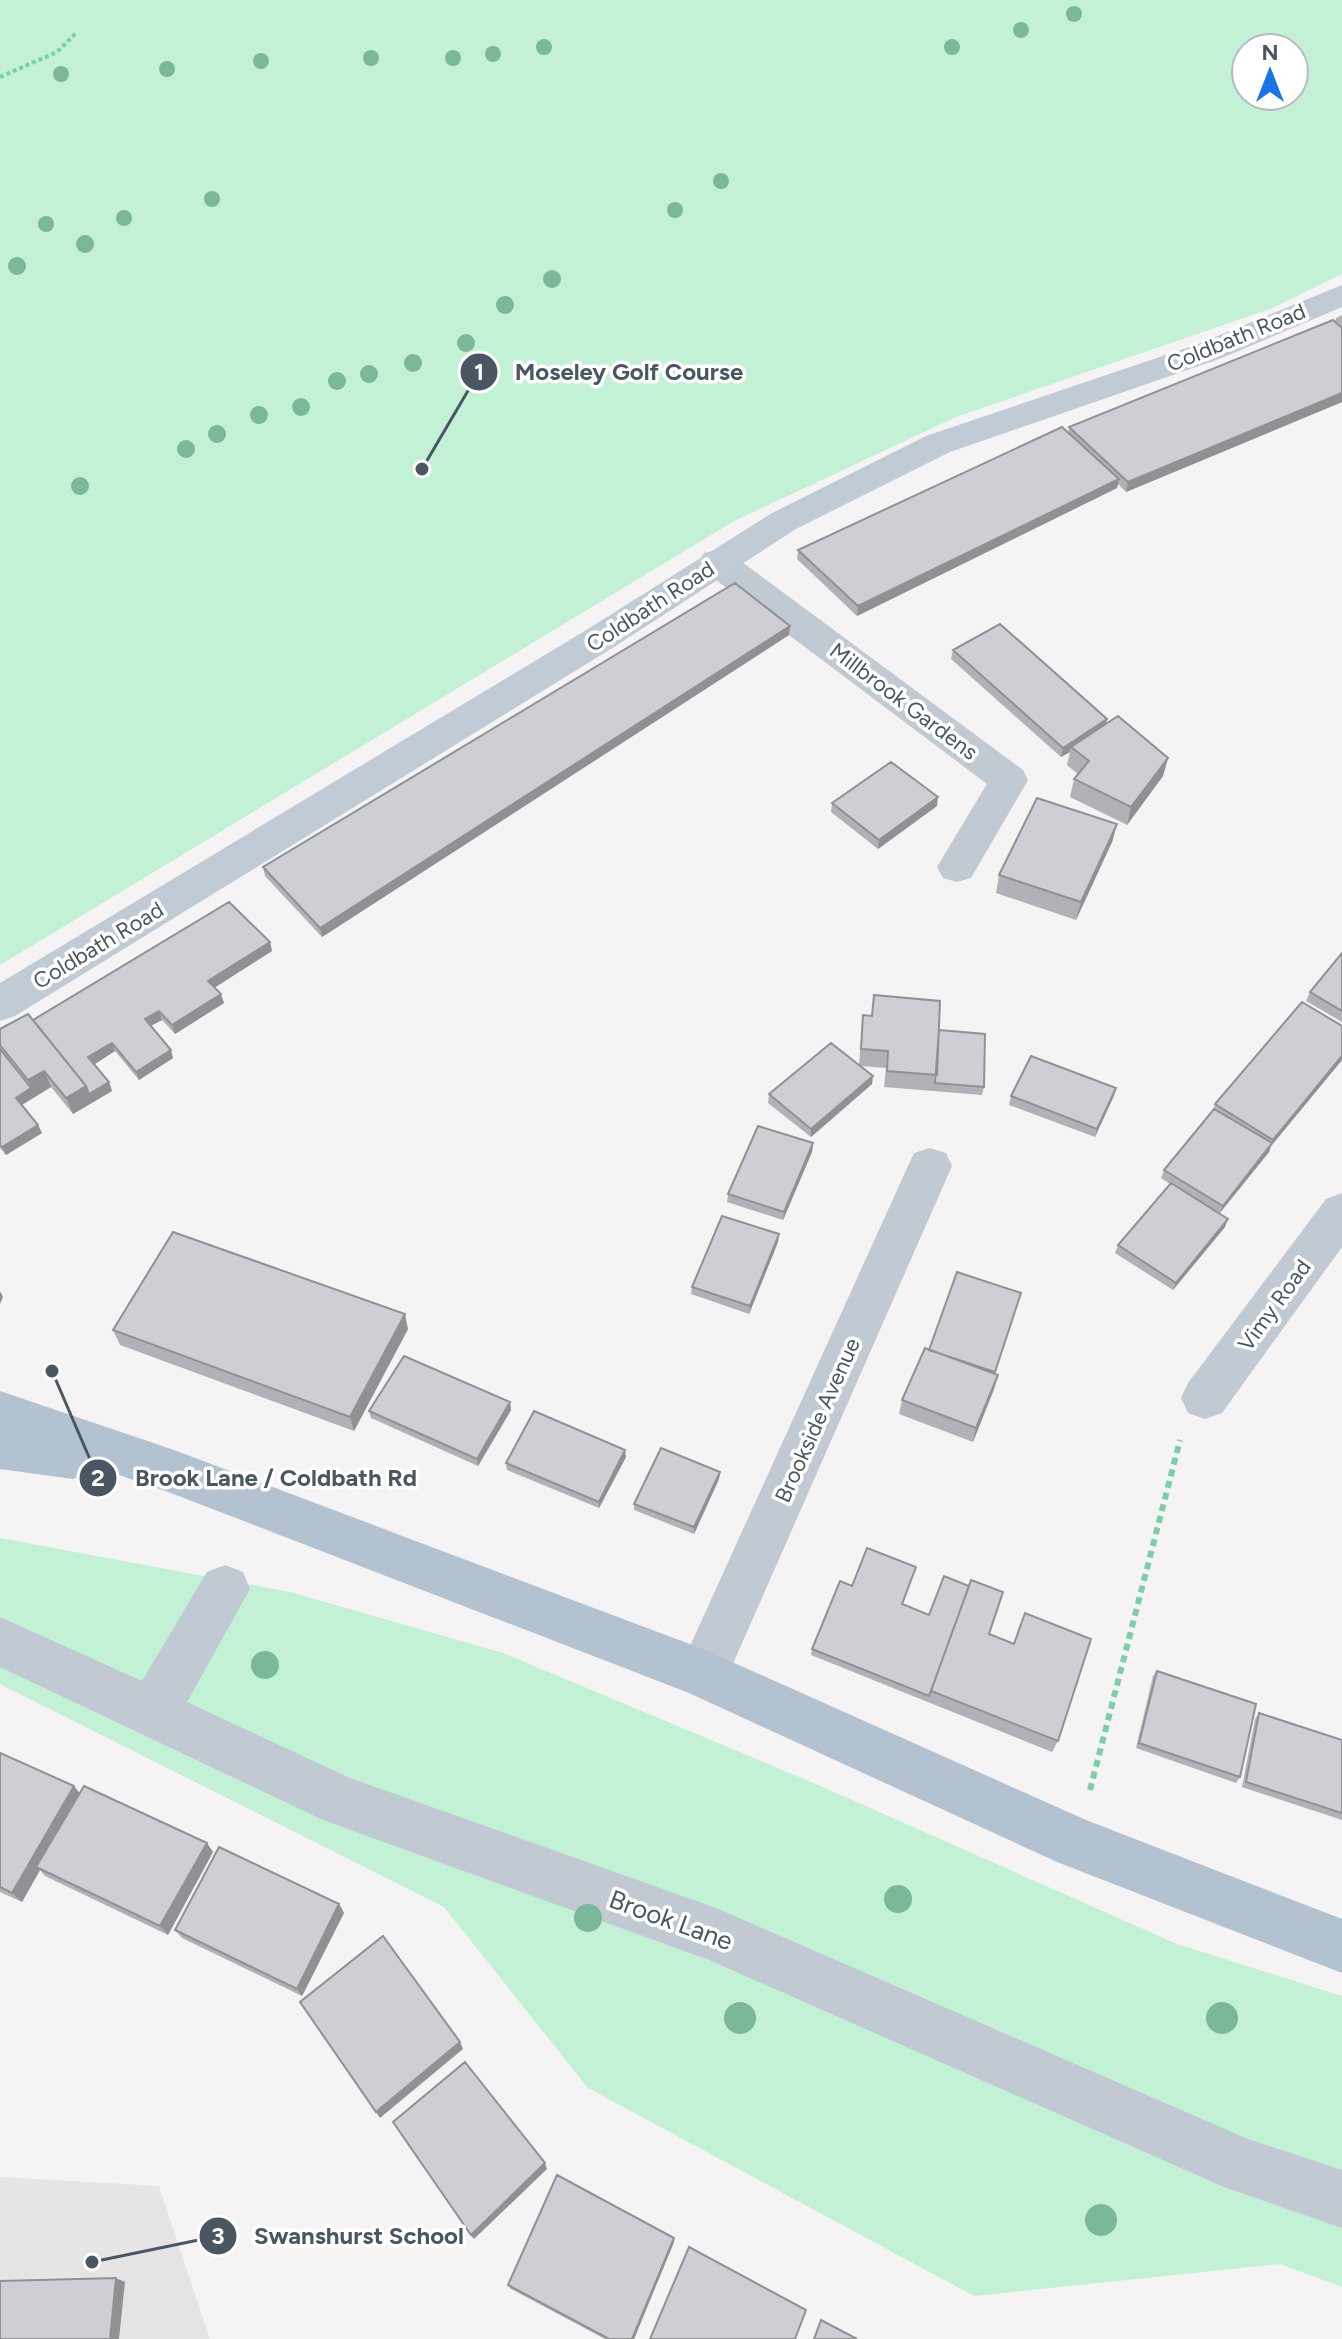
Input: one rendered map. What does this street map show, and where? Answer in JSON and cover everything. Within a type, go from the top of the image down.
[{"type":"main road","name":"Coldbath Road","points":[[0,1004],[601,638],[784,521],[938,444],[1210,351],[1342,295]]},
{"type":"main road","points":[[0,1412],[174,1472],[703,1674],[1076,1843],[1342,1946]]},
{"type":"main road","points":[[0,1447],[174,1472]]},
{"type":"street","name":"Millbrook Gardens","points":[[717,562],[1009,780],[957,867]]},
{"type":"street","name":"Brookside Avenue","points":[[703,1674],[930,1166]]},
{"type":"street","name":"Vimy Road","points":[[1205,1398],[1342,1212]]},
{"type":"street","points":[[152,1713],[225,1589]]},
{"type":"street","name":"Brook Lane","points":[[0,1641],[342,1801],[716,1935],[1244,2167],[1342,2199]]},
{"type":"path","points":[[0,77],[57,52],[77,32]]},
{"type":"path","points":[[1076,1843],[1178,1443],[1205,1398]]},
{"type":"shaded area","points":[[0,2177],[159,2186],[210,2339],[0,2339]]},
{"type":"green space","points":[[0,0],[1342,0],[1342,274],[1270,309],[956,417],[734,521],[0,965]]},
{"type":"green space","points":[[0,1538],[290,1592],[503,1653],[816,1784],[1177,1944],[1342,1996],[1342,2287],[1280,2264],[974,2296],[588,2088],[444,1907],[0,1684]]},
{"type":"building","points":[[1333,320],[1342,328],[1342,393],[1128,482],[1069,427]]},
{"type":"building","points":[[1062,427],[1119,479],[858,606],[798,550]]},
{"type":"building","points":[[735,583],[790,626],[320,928],[263,867]]},
{"type":"building","points":[[1000,624],[1107,719],[1063,748],[953,650]]},
{"type":"building","points":[[1118,716],[1168,758],[1131,807],[1074,779],[1089,761],[1071,747]]},
{"type":"building","points":[[891,762],[938,797],[879,840],[832,803]]},
{"type":"building","points":[[1037,798],[1117,824],[1081,902],[999,875]]},
{"type":"building","points":[[229,902],[270,942],[208,981],[221,994],[172,1025],[159,1011],[145,1019],[171,1050],[136,1072],[112,1043],[88,1057],[109,1082],[89,1094],[86,1086],[33,1020]]},
{"type":"building","points":[[1342,953],[1342,1011],[1310,992]]},
{"type":"building","points":[[874,995],[940,1001],[937,1075],[887,1071],[888,1051],[861,1049],[863,1015],[872,1016]]},
{"type":"building","points":[[1302,1002],[1342,1026],[1342,1056],[1273,1140],[1215,1104]]},
{"type":"building","points":[[28,1014],[86,1086],[66,1098],[44,1071],[28,1080],[0,1045],[0,1029]]},
{"type":"building","points":[[939,1030],[985,1034],[984,1087],[935,1083]]},
{"type":"building","points":[[831,1043],[873,1076],[811,1129],[769,1094]]},
{"type":"building","points":[[0,1049],[31,1088],[16,1098],[38,1125],[2,1147],[0,1145]]},
{"type":"building","points":[[1031,1056],[1116,1088],[1097,1129],[1011,1096]]},
{"type":"building","points":[[1214,1109],[1272,1143],[1223,1206],[1164,1170]]},
{"type":"building","points":[[758,1126],[813,1143],[784,1212],[728,1194]]},
{"type":"building","points":[[1171,1183],[1228,1219],[1176,1283],[1118,1245]]},
{"type":"building","points":[[722,1216],[779,1234],[750,1306],[692,1287]]},
{"type":"building","points":[[173,1232],[405,1314],[350,1417],[113,1330]]},
{"type":"building","points":[[957,1272],[1021,1293],[995,1372],[929,1350]]},
{"type":"building","points":[[925,1348],[998,1375],[976,1428],[902,1400]]},
{"type":"building","points":[[404,1356],[510,1402],[477,1459],[369,1411]]},
{"type":"building","points":[[534,1411],[625,1450],[599,1502],[506,1463]]},
{"type":"building","points":[[661,1448],[720,1472],[694,1527],[634,1504]]},
{"type":"building","points":[[867,1548],[916,1567],[902,1604],[929,1615],[944,1576],[969,1586],[929,1696],[812,1649],[840,1581],[852,1586]]},
{"type":"building","points":[[971,1580],[1003,1592],[989,1634],[1014,1644],[1025,1613],[1091,1639],[1058,1741],[931,1691]]},
{"type":"building","points":[[1157,1671],[1256,1704],[1240,1777],[1139,1743]]},
{"type":"building","points":[[1259,1713],[1342,1740],[1342,1813],[1246,1782]]},
{"type":"building","points":[[0,1753],[74,1786],[12,1893],[0,1887]]},
{"type":"building","points":[[84,1786],[207,1843],[160,1926],[36,1867]]},
{"type":"building","points":[[219,1847],[339,1904],[297,1989],[175,1930]]},
{"type":"building","points":[[383,1936],[460,2042],[376,2112],[300,2002]]},
{"type":"building","points":[[465,2062],[545,2163],[471,2235],[393,2122]]},
{"type":"building","points":[[557,2175],[674,2238],[632,2339],[609,2339],[508,2285]]},
{"type":"building","points":[[689,2247],[806,2310],[795,2339],[650,2339]]},
{"type":"building","points":[[116,2278],[110,2339],[0,2339],[0,2281]]},
{"type":"building","points":[[821,2320],[857,2339],[814,2339]]},
{"type":"place","name":"Moseley Golf Course","points":[[422,469]]},
{"type":"place","name":"Brook Lane / Coldbath Rd","points":[[52,1371]]},
{"type":"place","name":"Swanshurst School","points":[[92,2262]]}]
